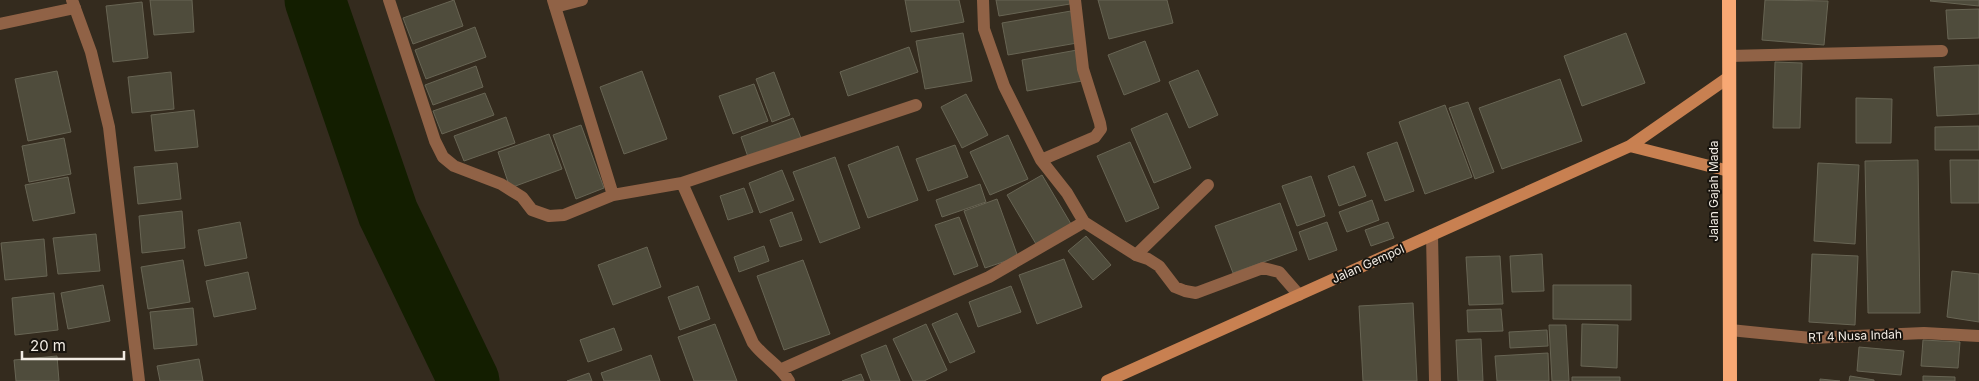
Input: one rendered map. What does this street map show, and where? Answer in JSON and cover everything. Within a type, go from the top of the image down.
[{"type":"highway","name":"Jalan Gajah Mada","points":[[1729,0],[1730,381]]},
{"type":"main road","name":"Jalan Gempol","points":[[1112,380],[1630,146],[1729,77]]},
{"type":"main road","points":[[1630,146],[1729,171]]},
{"type":"street","points":[[389,0],[435,141],[443,157],[454,166],[501,184],[522,197],[532,210],[549,216],[564,215],[612,195],[682,183],[916,105]]},
{"type":"street","points":[[582,0],[554,4],[612,195]]},
{"type":"street","points":[[983,0],[984,29],[1004,86],[1041,160],[1067,193],[1084,222],[1136,255],[1148,259],[1158,266],[1175,287],[1184,291],[1196,293],[1263,268],[1279,272],[1299,295]]},
{"type":"street","points":[[1041,160],[1095,137],[1100,129],[1100,123],[1083,69],[1075,0]]},
{"type":"street","points":[[0,24],[74,4],[91,52],[109,127],[139,381]]},
{"type":"street","points":[[1729,56],[1942,51]]},
{"type":"street","points":[[682,183],[753,343],[760,352],[782,369],[789,381]]},
{"type":"street","points":[[1136,255],[1208,185]]},
{"type":"street","points":[[782,369],[989,278],[1084,222]]},
{"type":"street","points":[[1432,235],[1436,381]]},
{"type":"street","name":"RT 4 Nusa Indah","points":[[1730,330],[1811,338],[1924,333],[1979,336]]},
{"type":"building","points":[[150,0],[192,0],[194,32],[154,35]]},
{"type":"building","points":[[454,0],[463,26],[413,44],[403,18]]},
{"type":"building","points":[[905,0],[959,0],[964,22],[911,32]]},
{"type":"building","points":[[996,0],[1069,0],[1070,4],[999,16]]},
{"type":"building","points":[[1098,0],[1167,0],[1173,23],[1109,39]]},
{"type":"building","points":[[1765,0],[1828,1],[1824,45],[1762,40]]},
{"type":"building","points":[[1979,0],[1979,6],[1930,1]]},
{"type":"building","points":[[142,2],[148,58],[113,62],[106,6]]},
{"type":"building","points":[[1979,9],[1979,38],[1948,39],[1946,10]]},
{"type":"building","points":[[1071,11],[1077,43],[1008,55],[1002,23]]},
{"type":"building","points":[[475,27],[486,57],[426,79],[415,50]]},
{"type":"building","points":[[963,33],[972,81],[925,89],[916,41]]},
{"type":"building","points":[[1626,33],[1645,83],[1582,106],[1564,56]]},
{"type":"building","points":[[1145,41],[1160,81],[1124,95],[1108,55]]},
{"type":"building","points":[[909,47],[918,72],[848,96],[840,72]]},
{"type":"building","points":[[1077,50],[1082,81],[1027,91],[1022,60]]},
{"type":"building","points":[[1775,62],[1802,63],[1800,128],[1773,128]]},
{"type":"building","points":[[1979,65],[1979,114],[1937,116],[1934,67]]},
{"type":"building","points":[[476,66],[483,87],[433,105],[425,85]]},
{"type":"building","points":[[1198,70],[1218,115],[1189,128],[1169,82]]},
{"type":"building","points":[[57,71],[71,132],[28,141],[15,79]]},
{"type":"building","points":[[642,71],[667,139],[624,154],[600,87]]},
{"type":"building","points":[[171,72],[174,109],[132,113],[128,77]]},
{"type":"building","points":[[774,72],[790,115],[772,122],[756,79]]},
{"type":"building","points":[[1560,79],[1582,141],[1502,169],[1479,108]]},
{"type":"building","points":[[754,84],[768,121],[733,134],[719,96]]},
{"type":"building","points":[[485,93],[494,115],[442,134],[433,111]]},
{"type":"building","points":[[966,94],[988,135],[962,148],[941,107]]},
{"type":"building","points":[[1856,98],[1892,99],[1891,143],[1856,143]]},
{"type":"building","points":[[1468,102],[1494,172],[1475,179],[1449,108]]},
{"type":"building","points":[[1445,105],[1472,177],[1425,194],[1399,122]]},
{"type":"building","points":[[194,110],[198,147],[155,151],[151,115]]},
{"type":"building","points":[[1167,113],[1191,168],[1154,183],[1131,129]]},
{"type":"building","points":[[506,117],[515,143],[464,161],[454,136]]},
{"type":"building","points":[[793,118],[801,138],[748,157],[741,137]]},
{"type":"building","points":[[581,125],[604,188],[576,199],[553,135]]},
{"type":"building","points":[[1979,126],[1979,150],[1935,150],[1935,127]]},
{"type":"building","points":[[549,134],[562,169],[510,188],[498,152]]},
{"type":"building","points":[[1008,135],[1028,179],[990,195],[970,152]]},
{"type":"building","points":[[64,138],[71,174],[29,182],[22,146]]},
{"type":"building","points":[[1130,142],[1159,208],[1126,222],[1097,156]]},
{"type":"building","points":[[1397,142],[1414,191],[1385,201],[1367,153]]},
{"type":"building","points":[[955,145],[968,177],[928,191],[916,159]]},
{"type":"building","points":[[898,146],[918,200],[868,218],[848,165]]},
{"type":"building","points":[[835,157],[860,228],[820,243],[793,172]]},
{"type":"building","points":[[1918,160],[1920,313],[1868,313],[1865,161]]},
{"type":"building","points":[[1950,160],[1979,160],[1979,203],[1951,203]]},
{"type":"building","points":[[177,163],[181,199],[138,204],[134,167]]},
{"type":"building","points":[[1818,163],[1859,165],[1855,244],[1814,241]]},
{"type":"building","points":[[1354,166],[1366,196],[1339,206],[1328,176]]},
{"type":"building","points":[[782,170],[794,200],[760,213],[749,183]]},
{"type":"building","points":[[1042,175],[1071,224],[1036,244],[1007,195]]},
{"type":"building","points":[[1311,176],[1325,216],[1297,226],[1282,186]]},
{"type":"building","points":[[68,177],[75,213],[33,221],[25,185]]},
{"type":"building","points":[[980,184],[986,202],[942,217],[936,200]]},
{"type":"building","points":[[744,188],[753,212],[728,220],[720,196]]},
{"type":"building","points":[[997,199],[1018,257],[985,268],[964,211]]},
{"type":"building","points":[[1372,200],[1379,220],[1347,232],[1339,212]]},
{"type":"building","points":[[1280,203],[1297,250],[1233,273],[1215,226]]},
{"type":"building","points":[[182,211],[185,248],[142,253],[139,216]]},
{"type":"building","points":[[792,212],[802,240],[780,247],[770,220]]},
{"type":"building","points":[[959,217],[978,266],[954,275],[935,225]]},
{"type":"building","points":[[240,222],[247,258],[205,266],[198,230]]},
{"type":"building","points":[[1327,222],[1337,250],[1309,260],[1299,232]]},
{"type":"building","points":[[1388,222],[1394,238],[1371,246],[1365,230]]},
{"type":"building","points":[[96,234],[100,271],[58,274],[53,238]]},
{"type":"building","points":[[1086,236],[1111,265],[1093,280],[1068,251]]},
{"type":"building","points":[[44,239],[47,276],[5,280],[1,243]]},
{"type":"building","points":[[764,246],[769,261],[739,272],[734,257]]},
{"type":"building","points":[[647,247],[661,287],[613,305],[598,265]]},
{"type":"building","points":[[1542,254],[1544,291],[1512,292],[1510,256]]},
{"type":"building","points":[[1812,254],[1858,256],[1855,325],[1809,322]]},
{"type":"building","points":[[1500,256],[1503,304],[1469,305],[1466,257]]},
{"type":"building","points":[[1064,259],[1082,307],[1037,324],[1019,275]]},
{"type":"building","points":[[183,260],[190,302],[148,309],[141,267]]},
{"type":"building","points":[[803,260],[830,334],[784,350],[757,276]]},
{"type":"building","points":[[1952,271],[1979,274],[1979,322],[1947,317]]},
{"type":"building","points":[[248,272],[256,309],[214,317],[206,281]]},
{"type":"building","points":[[103,285],[110,321],[68,329],[61,293]]},
{"type":"building","points":[[1553,285],[1631,285],[1631,320],[1553,319]]},
{"type":"building","points":[[698,286],[710,319],[680,330],[668,297]]},
{"type":"building","points":[[1011,286],[1021,312],[978,327],[969,302]]},
{"type":"building","points":[[54,293],[58,330],[15,335],[12,298]]},
{"type":"building","points":[[1413,303],[1417,381],[1363,381],[1359,306]]},
{"type":"building","points":[[193,308],[197,345],[154,349],[150,312]]},
{"type":"building","points":[[1501,309],[1503,331],[1468,332],[1467,310]]},
{"type":"building","points":[[957,313],[975,352],[950,363],[932,324]]},
{"type":"building","points":[[715,324],[737,381],[694,381],[678,337]]},
{"type":"building","points":[[926,324],[947,370],[924,381],[913,381],[893,339]]},
{"type":"building","points":[[1582,324],[1618,325],[1617,368],[1581,366]]},
{"type":"building","points":[[1549,325],[1566,325],[1569,381],[1552,381]]},
{"type":"building","points":[[614,328],[622,350],[588,362],[580,340]]},
{"type":"building","points":[[1547,330],[1548,346],[1510,348],[1509,332]]},
{"type":"building","points":[[1481,339],[1483,381],[1458,381],[1456,340]]},
{"type":"building","points":[[1923,340],[1960,342],[1958,368],[1921,366]]},
{"type":"building","points":[[886,345],[900,381],[871,381],[861,355]]},
{"type":"building","points":[[1859,347],[1904,351],[1901,375],[1857,371]]},
{"type":"building","points":[[1548,353],[1549,381],[1497,381],[1495,356]]},
{"type":"building","points":[[651,355],[660,381],[604,381],[601,373]]},
{"type":"building","points":[[57,356],[59,381],[16,381],[14,360]]},
{"type":"building","points":[[199,359],[203,381],[160,381],[157,366]]},
{"type":"building","points":[[589,373],[592,381],[567,381]]},
{"type":"building","points":[[861,374],[864,381],[842,381]]},
{"type":"building","points":[[1850,376],[1874,380],[1874,381],[1849,381]]},
{"type":"building","points":[[1923,376],[1955,377],[1955,381],[1923,381]]},
{"type":"building","points":[[1572,377],[1620,377],[1620,381],[1572,381]]},
{"type":"building","points":[[1820,379],[1840,381],[1820,381]]},
{"type":"waterway","points":[[315,0],[388,213],[469,381]]}]
